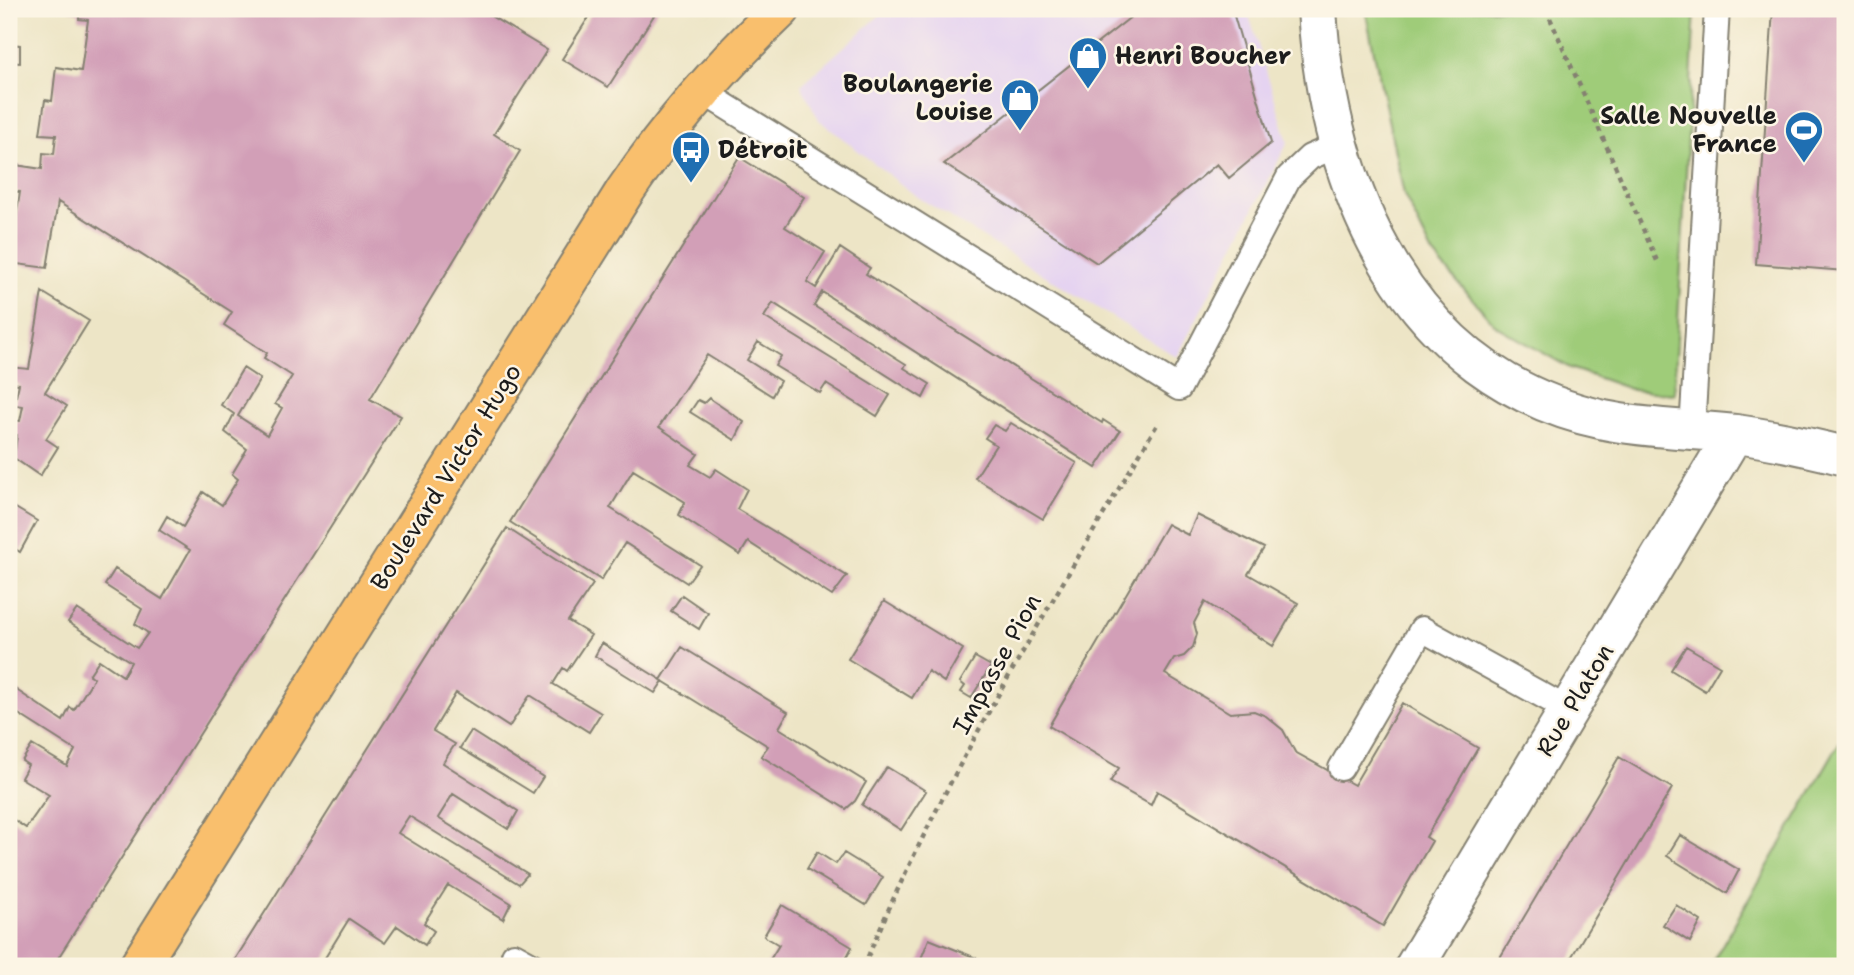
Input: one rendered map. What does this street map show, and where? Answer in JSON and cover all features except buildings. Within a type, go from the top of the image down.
[{"type":"main road","name":"Boulevard Victor Hugo","points":[[139,966],[625,191],[675,120],[700,90],[781,9]]},
{"type":"street","points":[[1298,9],[1320,55]]},
{"type":"street","points":[[1317,9],[1320,55],[1341,144],[1362,215],[1378,249],[1420,309],[1474,362],[1536,400],[1572,411],[1635,425],[1734,434],[1845,456]]},
{"type":"street","name":"Rue Platon","points":[[1415,966],[1734,434]]},
{"type":"lane","points":[[1692,431],[1717,9]]},
{"type":"lane","points":[[700,90],[1179,388],[1289,177],[1310,157],[1341,144]]},
{"type":"lane","points":[[1341,768],[1422,629],[1569,710]]},
{"type":"path","points":[[1546,9],[1662,273]]},
{"type":"path","name":"Impasse Pion","points":[[864,966],[897,887],[1008,677],[1179,388]]},
{"type":"path","points":[[1838,966],[1845,946]]},
{"type":"shaded area","points":[[887,9],[1247,9],[1288,142],[1177,357],[916,196],[819,120],[801,85]]},
{"type":"green space","points":[[1365,9],[1695,9],[1674,394],[1633,390],[1570,368],[1496,326],[1433,254],[1404,195]]},
{"type":"green space","points":[[1845,733],[1845,966],[1710,966]]},
{"type":"place","name":"Henri Boucher","points":[[1088,90]]},
{"type":"place","name":"Boulangerie Louise","points":[[1020,132]]},
{"type":"place","name":"Salle Nouvelle France","points":[[1804,164]]},
{"type":"place","name":"Détroit","points":[[691,184]]}]
